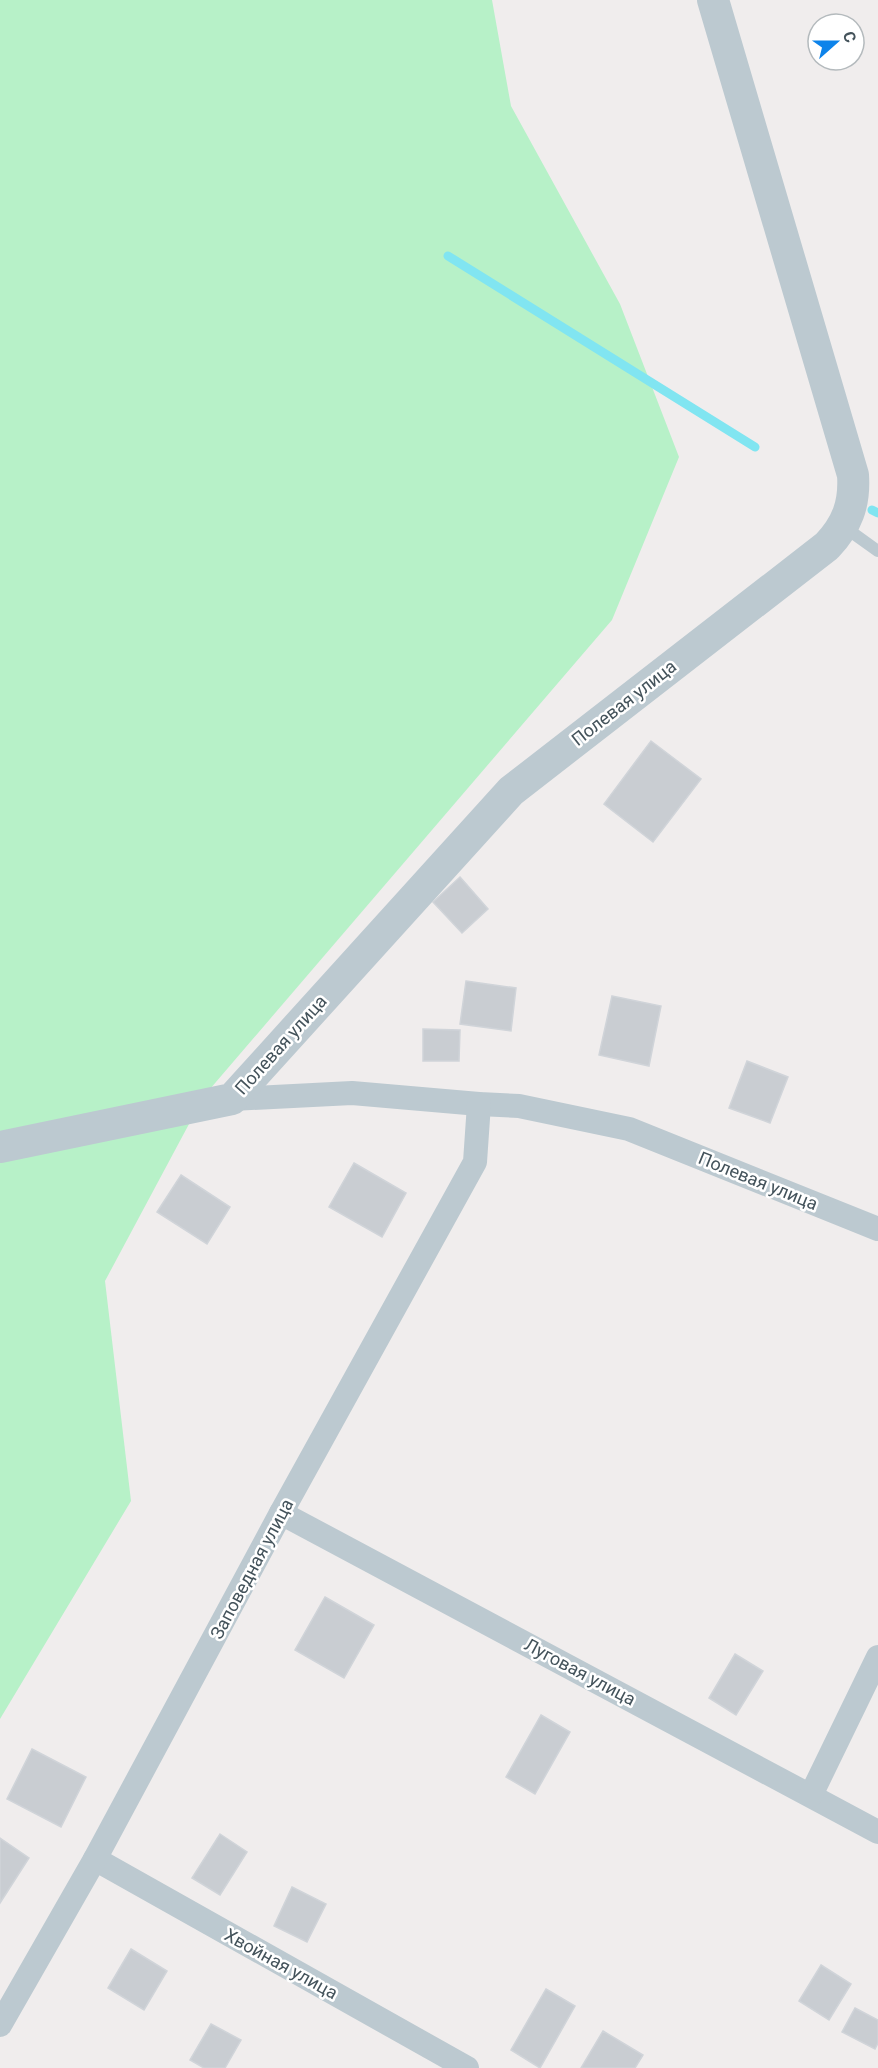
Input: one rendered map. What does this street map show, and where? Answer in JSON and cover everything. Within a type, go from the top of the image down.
[{"type":"street","points":[[713,0],[853,475],[852,501],[835,536]]},
{"type":"street","name":"Полевая улица","points":[[232,1099],[511,791],[835,536]]},
{"type":"street","name":"Полевая улица","points":[[232,1099],[352,1093],[519,1106],[630,1129],[878,1229]]},
{"type":"street","points":[[0,1147],[232,1099]]},
{"type":"street","name":"Заповедная улица","points":[[0,2025],[94,1859],[281,1513],[475,1162],[479,1104]]},
{"type":"street","name":"Луговая улица","points":[[281,1513],[878,1832]]},
{"type":"street","points":[[810,1795],[878,1657]]},
{"type":"street","name":"Хвойная улица","points":[[94,1859],[467,2068]]},
{"type":"lane","points":[[835,536],[878,551]]},
{"type":"green space","points":[[0,0],[492,0],[511,106],[620,304],[679,457],[612,620],[204,1096],[105,1281],[131,1501],[0,1719]]},
{"type":"building","points":[[651,741],[701,779],[653,842],[604,804]]},
{"type":"building","points":[[460,877],[488,909],[462,933],[433,902]]},
{"type":"building","points":[[466,981],[516,988],[511,1031],[460,1024]]},
{"type":"building","points":[[612,996],[661,1006],[649,1066],[599,1055]]},
{"type":"building","points":[[423,1029],[460,1030],[459,1061],[423,1061]]},
{"type":"building","points":[[747,1061],[788,1077],[770,1123],[729,1108]]},
{"type":"building","points":[[354,1163],[406,1193],[382,1237],[329,1207]]},
{"type":"building","points":[[181,1175],[230,1207],[207,1244],[157,1212]]},
{"type":"building","points":[[325,1597],[374,1625],[344,1678],[295,1650]]},
{"type":"building","points":[[735,1654],[763,1671],[736,1715],[709,1698]]},
{"type":"building","points":[[541,1715],[570,1732],[535,1794],[506,1777]]},
{"type":"building","points":[[32,1749],[86,1777],[61,1827],[7,1799]]},
{"type":"building","points":[[220,1834],[247,1852],[220,1895],[192,1878]]},
{"type":"building","points":[[0,1838],[29,1858],[0,1903]]},
{"type":"building","points":[[292,1887],[326,1904],[307,1942],[274,1926]]},
{"type":"building","points":[[131,1949],[167,1971],[144,2010],[108,1988]]},
{"type":"building","points":[[821,1965],[851,1984],[829,2020],[799,2001]]},
{"type":"building","points":[[546,1989],[575,2006],[540,2068],[511,2050]]},
{"type":"building","points":[[855,2008],[878,2020],[878,2043],[875,2049],[842,2032]]},
{"type":"building","points":[[211,2024],[241,2040],[225,2068],[204,2068],[190,2060]]},
{"type":"building","points":[[603,2031],[643,2055],[635,2068],[581,2068]]},
{"type":"waterway","points":[[448,256],[755,447]]},
{"type":"waterway","points":[[872,510],[878,513]]}]
